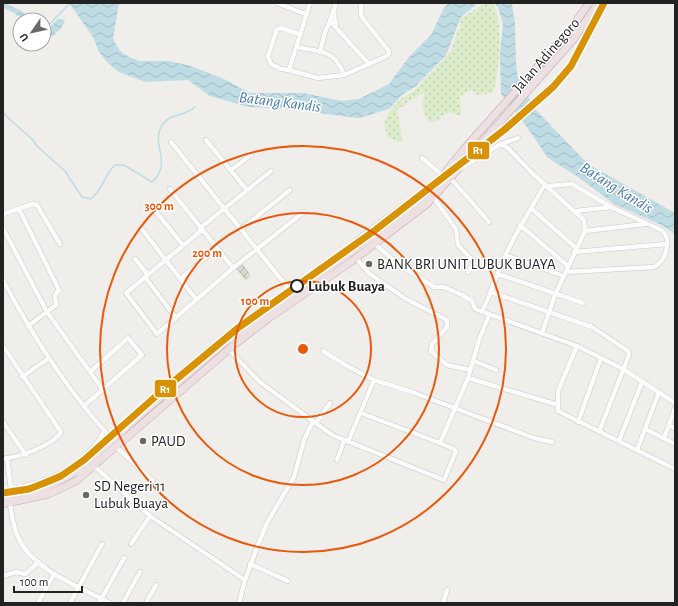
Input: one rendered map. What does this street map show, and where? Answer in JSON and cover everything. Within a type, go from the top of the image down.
[{"type":"highway","name":"Jalan Adinegoro","points":[[446,176],[502,106],[570,30],[589,3]]},
{"type":"highway","name":"Jalan Adinegoro","points":[[446,176],[529,90],[573,40],[598,3]]},
{"type":"highway","points":[[3,498],[8,502],[44,492],[76,480],[94,466],[114,443],[154,403],[223,344],[292,293],[374,244],[420,211],[433,197],[446,176]]},
{"type":"highway","points":[[352,258],[420,203],[446,176]]},
{"type":"highway","points":[[59,486],[269,318],[339,266]]},
{"type":"street","points":[[276,3],[285,5],[305,14]]},
{"type":"street","points":[[289,70],[305,14],[310,3]]},
{"type":"street","points":[[320,52],[325,32],[336,3]]},
{"type":"street","points":[[299,34],[281,28],[277,29],[268,56],[271,64],[280,69],[318,78],[344,75],[387,56],[389,53],[361,15],[361,3]]},
{"type":"street","points":[[333,11],[336,25]]},
{"type":"street","points":[[330,21],[336,25],[369,64]]},
{"type":"street","points":[[296,47],[331,54],[341,66],[344,75]]},
{"type":"street","points":[[356,240],[446,176],[501,144],[518,138]]},
{"type":"street","points":[[206,140],[247,190]]},
{"type":"street","points":[[171,142],[223,209],[241,229],[292,293]]},
{"type":"street","points":[[501,144],[576,211],[584,220],[585,231],[555,295],[542,333]]},
{"type":"street","points":[[231,170],[251,155]]},
{"type":"street","points":[[422,158],[446,176],[489,222]]},
{"type":"street","points":[[271,171],[223,209],[126,293],[157,334],[233,268],[304,212]]},
{"type":"street","points":[[505,255],[565,274],[654,266],[658,265],[664,256],[667,244],[664,232],[611,207],[572,184],[546,185]]},
{"type":"street","points":[[482,312],[505,255],[520,226],[546,185]]},
{"type":"street","points":[[170,189],[233,268]]},
{"type":"street","points":[[241,229],[290,190]]},
{"type":"street","points":[[433,197],[456,229],[458,245],[474,263],[468,272]]},
{"type":"street","points":[[3,214],[33,204],[38,206],[60,244]]},
{"type":"street","points":[[152,207],[183,245]]},
{"type":"street","points":[[576,211],[611,207]]},
{"type":"street","points":[[19,209],[59,290],[55,295],[56,305],[28,326]]},
{"type":"street","points":[[532,209],[575,250],[667,244]]},
{"type":"street","points":[[585,231],[646,224]]},
{"type":"street","points":[[520,226],[568,266]]},
{"type":"street","points":[[3,228],[47,312],[103,390]]},
{"type":"street","points":[[141,228],[196,299]]},
{"type":"street","points":[[374,244],[403,267],[434,287],[444,287],[462,295],[472,301],[475,308],[482,312],[576,346],[601,358],[623,369],[675,403]]},
{"type":"street","points":[[180,279],[217,248]]},
{"type":"street","points":[[352,258],[370,274],[406,299],[447,320],[447,327],[432,344],[431,352],[447,365],[470,370]]},
{"type":"street","points":[[135,259],[176,318]]},
{"type":"street","points":[[498,274],[555,295],[583,303]]},
{"type":"street","points":[[3,280],[5,290],[28,326],[84,406],[114,443],[153,481]]},
{"type":"street","points":[[491,292],[592,327],[628,351],[629,355],[599,432]]},
{"type":"street","points":[[440,443],[468,378],[479,340],[489,314]]},
{"type":"street","points":[[84,406],[142,355],[128,338],[90,372]]},
{"type":"street","points":[[576,346],[558,391],[558,411],[675,469]]},
{"type":"street","points":[[4,349],[61,432],[56,438],[26,455],[5,458],[8,502],[18,538],[39,562],[54,574],[78,586],[100,601],[110,603]]},
{"type":"street","points":[[229,350],[260,382],[332,435],[346,442],[444,480],[456,451],[440,443],[361,413]]},
{"type":"street","points":[[323,351],[345,366],[374,380],[454,408],[499,426],[552,442]]},
{"type":"street","points":[[22,377],[49,358]]},
{"type":"street","points":[[578,422],[601,358]]},
{"type":"street","points":[[474,361],[496,370]]},
{"type":"street","points":[[468,378],[558,404]]},
{"type":"street","points":[[337,460],[361,413],[374,380]]},
{"type":"street","points":[[619,441],[642,382]]},
{"type":"street","points":[[637,450],[659,392]]},
{"type":"street","points":[[239,603],[250,564],[268,521],[294,477],[304,440],[314,422],[330,403]]},
{"type":"street","points":[[664,438],[675,408]]},
{"type":"street","points":[[3,422],[26,455]]},
{"type":"street","points":[[669,425],[675,429]]},
{"type":"street","points":[[645,429],[675,444]]},
{"type":"street","points":[[25,486],[47,480],[72,466],[95,447],[104,431]]},
{"type":"street","points":[[94,466],[150,516],[245,580]]},
{"type":"street","points":[[131,544],[150,516]]},
{"type":"street","points":[[70,603],[102,544]]},
{"type":"street","points":[[100,601],[124,558]]},
{"type":"street","points":[[3,576],[16,572],[25,574],[39,562]]},
{"type":"street","points":[[250,564],[288,581]]},
{"type":"street","points":[[123,603],[140,572]]},
{"type":"street","points":[[38,603],[54,574]]},
{"type":"street","points":[[146,603],[156,585]]},
{"type":"street","points":[[443,603],[447,590]]},
{"type":"shaded area","points":[[242,263],[251,276],[245,280],[236,268]]},
{"type":"green space","points":[[485,3],[492,3],[496,11],[500,34],[499,60],[493,93],[476,95],[472,90],[460,96],[461,116],[450,112],[442,116],[438,121],[428,122],[422,107],[424,92],[397,110],[403,143],[388,138],[384,124],[387,115],[399,100],[414,91],[451,51],[462,18]]},
{"type":"water","points":[[3,3],[22,12],[12,12],[3,8]]},
{"type":"water","name":"Batang Kandis","points":[[69,3],[119,3],[113,39],[120,51],[131,58],[140,61],[169,61],[191,66],[224,79],[250,93],[303,93],[342,101],[359,99],[389,84],[409,57],[431,35],[444,8],[449,3],[478,3],[461,17],[446,55],[415,87],[403,94],[389,109],[359,118],[280,108],[248,107],[210,96],[188,80],[145,82],[119,72],[108,63],[99,52],[93,37]]},
{"type":"water","name":"Batang Kandis","points":[[494,3],[512,4],[515,24],[516,65],[518,78],[536,110],[588,164],[675,213],[675,234],[661,225],[614,204],[578,177],[548,158],[526,126],[501,94],[500,53],[503,24],[498,7]]},
{"type":"water","points":[[58,19],[65,21],[62,27],[52,36],[52,25]]},
{"type":"waterway","points":[[52,22],[70,3]]},
{"type":"waterway","points":[[3,112],[65,171],[82,197],[91,199],[99,190],[108,173],[115,165],[124,165],[152,182],[158,175],[161,168],[158,141],[161,127],[168,119],[195,107]]},
{"type":"transit line","name":"R1","points":[[3,493],[29,489],[47,482],[61,476],[84,460],[155,397],[238,328],[374,231],[504,130],[553,87],[571,66],[604,3]]},
{"type":"place","name":"BANK BRI UNIT LUBUK BUAYA","points":[[369,264]]},
{"type":"place","name":"Lubuk Buaya","points":[[297,286]]},
{"type":"place","name":"PAUD","points":[[143,441]]},
{"type":"place","name":"SD Negeri 11 Lubuk Buaya","points":[[86,495]]}]
